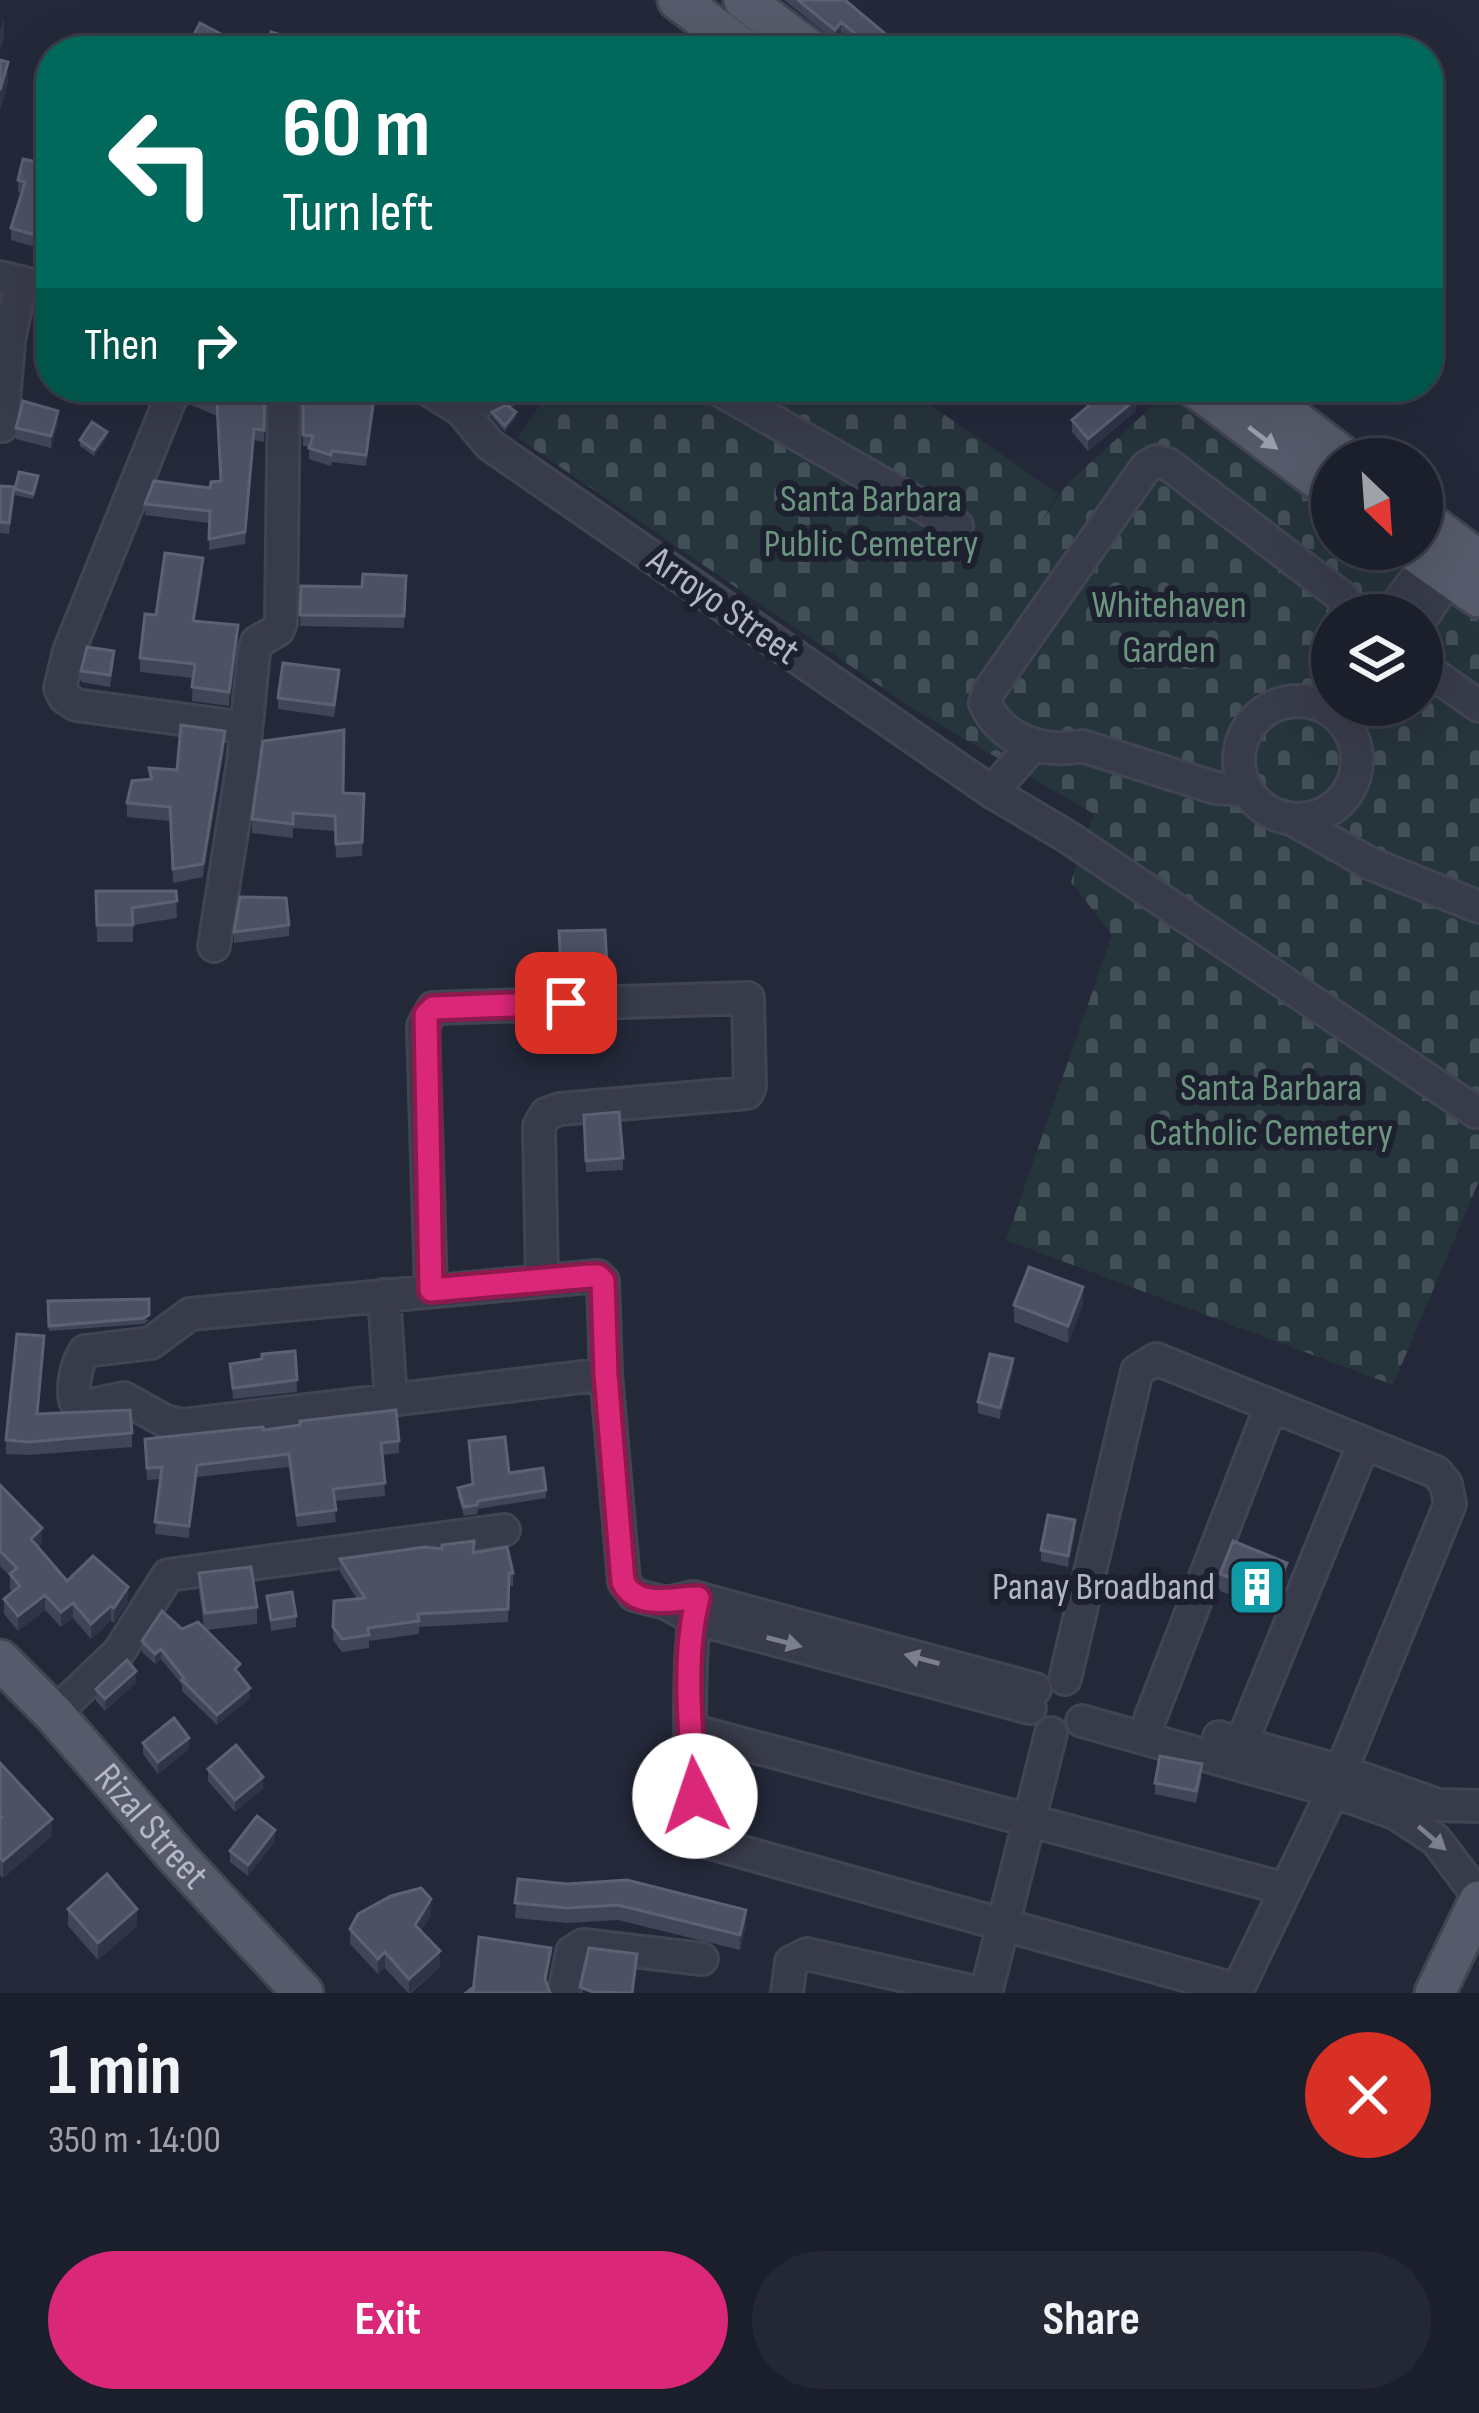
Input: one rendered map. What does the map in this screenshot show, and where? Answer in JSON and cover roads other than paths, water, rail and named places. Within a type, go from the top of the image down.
[{"type":"main road","points":[[678,0],[726,36]]},
{"type":"main road","points":[[744,0],[791,36]]},
{"type":"main road","points":[[1215,402],[1311,474]]},
{"type":"main road","points":[[1271,402],[1318,438]]},
{"type":"main road","name":"Rizal Street","points":[[0,1660],[303,1993]]},
{"type":"main road","points":[[1435,1993],[1479,1899]]},
{"type":"street","points":[[2,426],[8,341],[24,283]]},
{"type":"street","points":[[169,402],[78,626],[60,688],[76,705],[246,728]]},
{"type":"street","points":[[214,946],[255,645],[281,623],[284,402]]},
{"type":"street","name":"Arroyo Street","points":[[447,402],[490,445],[992,792],[1476,1112]]},
{"type":"street","points":[[460,410],[478,402]]},
{"type":"street","points":[[740,402],[957,526]]},
{"type":"street","points":[[1247,790],[1216,788],[1082,746],[1061,750],[1032,746],[992,718],[985,703],[988,691],[1146,467],[1156,460],[1168,464],[1338,594]]},
{"type":"street","points":[[1410,594],[1448,556]]},
{"type":"street","points":[[1432,594],[1448,556]]},
{"type":"street","points":[[1443,681],[1479,706]]},
{"type":"street","points":[[1311,702],[1284,703],[1253,722],[1239,754],[1247,790],[1268,811],[1290,818],[1369,863],[1479,907]]},
{"type":"street","points":[[1290,818],[1310,818],[1344,797],[1358,760],[1348,726]]},
{"type":"street","points":[[992,792],[1032,746]]},
{"type":"street","points":[[431,1290],[423,1027],[433,1008],[748,998],[747,1093],[546,1114],[539,1126],[542,1279]]},
{"type":"street","points":[[606,1374],[183,1425],[165,1421],[124,1398],[81,1407],[74,1392],[85,1351],[151,1343],[190,1315],[598,1276],[603,1281],[623,1582],[634,1595],[1060,1700],[1337,1781],[1438,1805],[1479,1806]]},
{"type":"street","points":[[384,1295],[391,1400]]},
{"type":"street","points":[[686,1606],[701,1838],[710,1843],[1004,1926],[1237,1991],[1337,1781],[1450,1504],[1445,1484],[1436,1472],[1156,1359],[1137,1371],[1060,1700],[1069,1732],[1051,1733],[1004,1926],[983,1993],[807,1954],[791,1962],[787,1993]]},
{"type":"street","points":[[1150,1718],[1271,1406]]},
{"type":"street","points":[[1241,1744],[1364,1443]]},
{"type":"street","points":[[1447,1510],[1479,1500]]},
{"type":"street","points":[[54,1714],[119,1652],[168,1575],[503,1530]]},
{"type":"street","points":[[1060,1700],[1150,1718],[1241,1744],[1337,1781],[1426,1830],[1479,1899]]},
{"type":"street","points":[[691,1730],[1286,1889]]},
{"type":"street","points":[[564,1993],[572,1952],[583,1946],[701,1958]]},
{"type":"place","name":"Panay Broadband","points":[[1257,1587]]},
{"type":"park label","name":"Santa Barbara Public Cemetery","points":[[871,522]]},
{"type":"park label","name":"Whitehaven Garden","points":[[1169,628]]},
{"type":"park label","name":"Santa Barbara Catholic Cemetery","points":[[1271,1110]]}]
